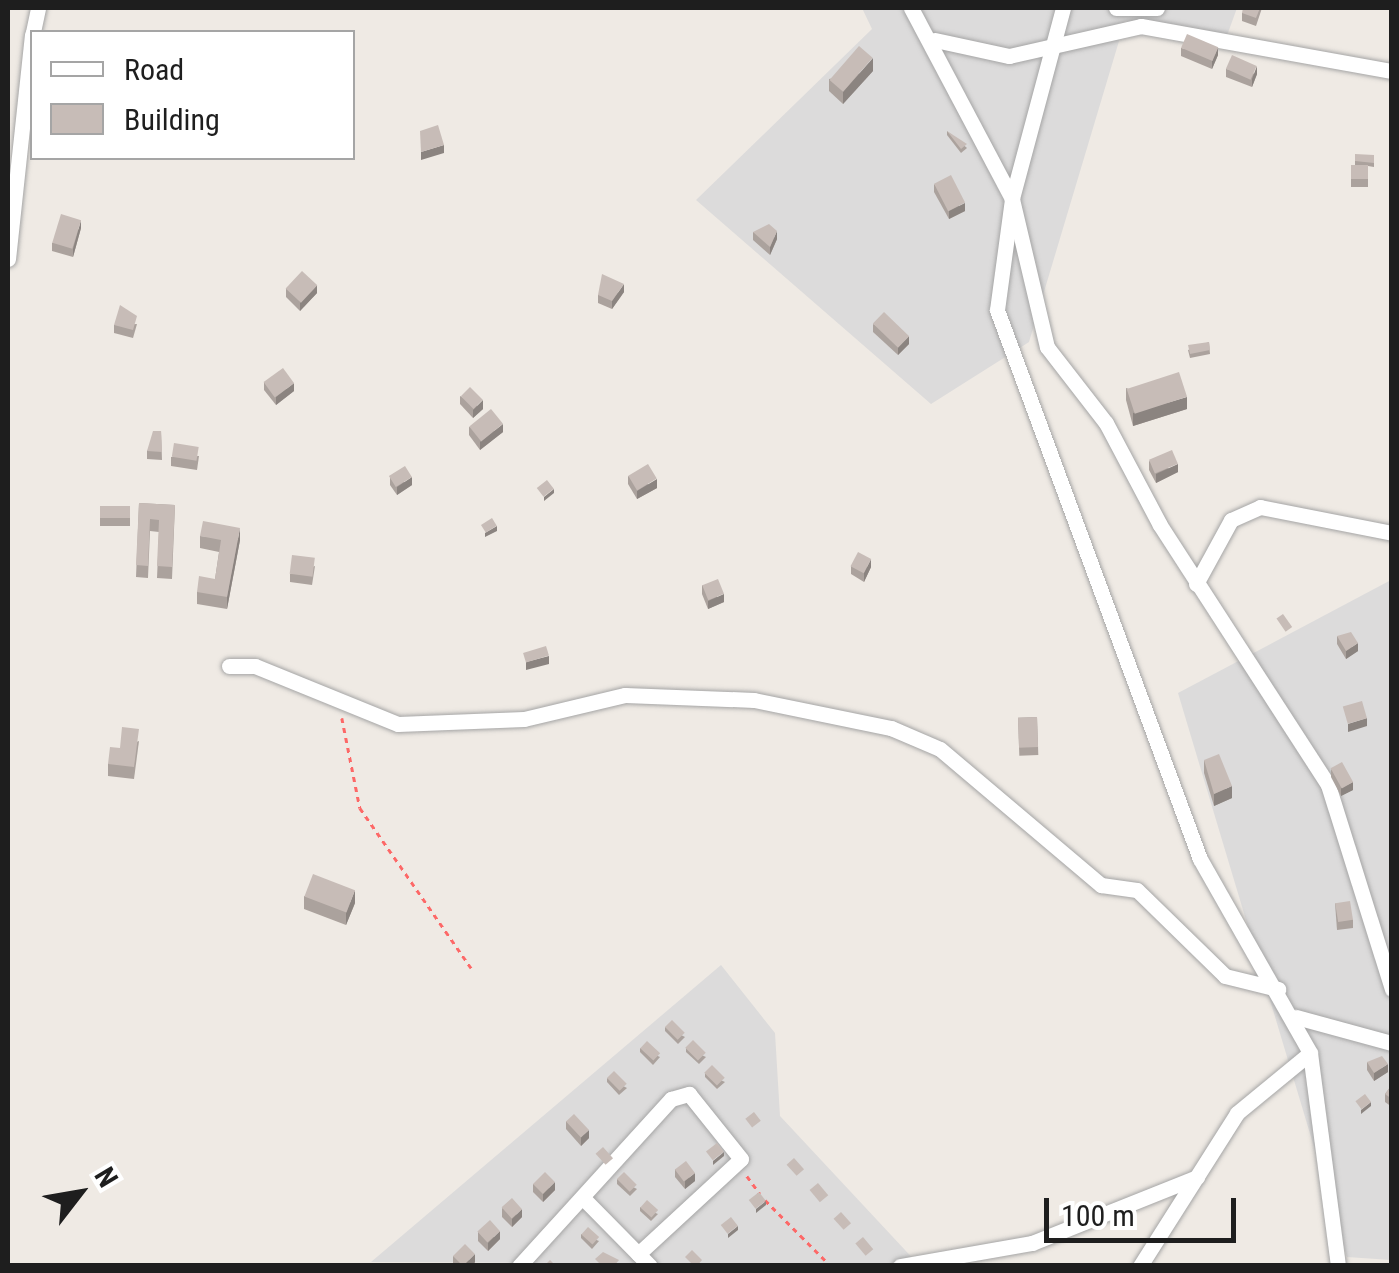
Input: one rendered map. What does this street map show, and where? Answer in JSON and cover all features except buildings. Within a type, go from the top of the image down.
[{"type":"street","points":[[911,8],[936,40],[1012,199],[1047,347],[1106,423],[1196,584],[1328,785],[1392,989]]},
{"type":"street","points":[[1063,8],[1059,38],[1012,199],[997,310],[1200,859],[1296,1017],[1310,1052],[1338,1266]]},
{"type":"street","points":[[1116,8],[1140,20],[1392,71]]},
{"type":"street","points":[[936,40],[1009,56],[1059,38],[1140,20],[1157,8]]},
{"type":"street","points":[[8,259],[30,60]]},
{"type":"street","points":[[1196,584],[1231,520],[1260,507],[1392,533]]},
{"type":"street","points":[[229,666],[255,666],[343,707],[398,724],[524,719],[626,695],[754,700],[891,728],[940,749],[1101,885],[1136,890],[1225,976],[1278,988]]},
{"type":"street","points":[[1296,1017],[1392,1043]]},
{"type":"street","points":[[1140,1266],[1238,1112],[1310,1052]]},
{"type":"street","points":[[518,1266],[680,1093],[738,1150],[738,1170],[644,1260],[584,1199]]},
{"type":"street","points":[[900,1266],[1032,1242],[1196,1177]]},
{"type":"path","points":[[343,707],[341,741],[360,808],[471,968]]},
{"type":"path","points":[[738,1170],[831,1266]]},
{"type":"shaded area","points":[[862,8],[1237,8],[1225,41],[1125,21],[1029,342],[931,404],[696,200],[872,29]]},
{"type":"shaded area","points":[[1391,580],[1391,1260],[1347,1257],[1178,693]]},
{"type":"shaded area","points":[[721,965],[775,1033],[780,1116],[919,1265],[371,1262]]}]
